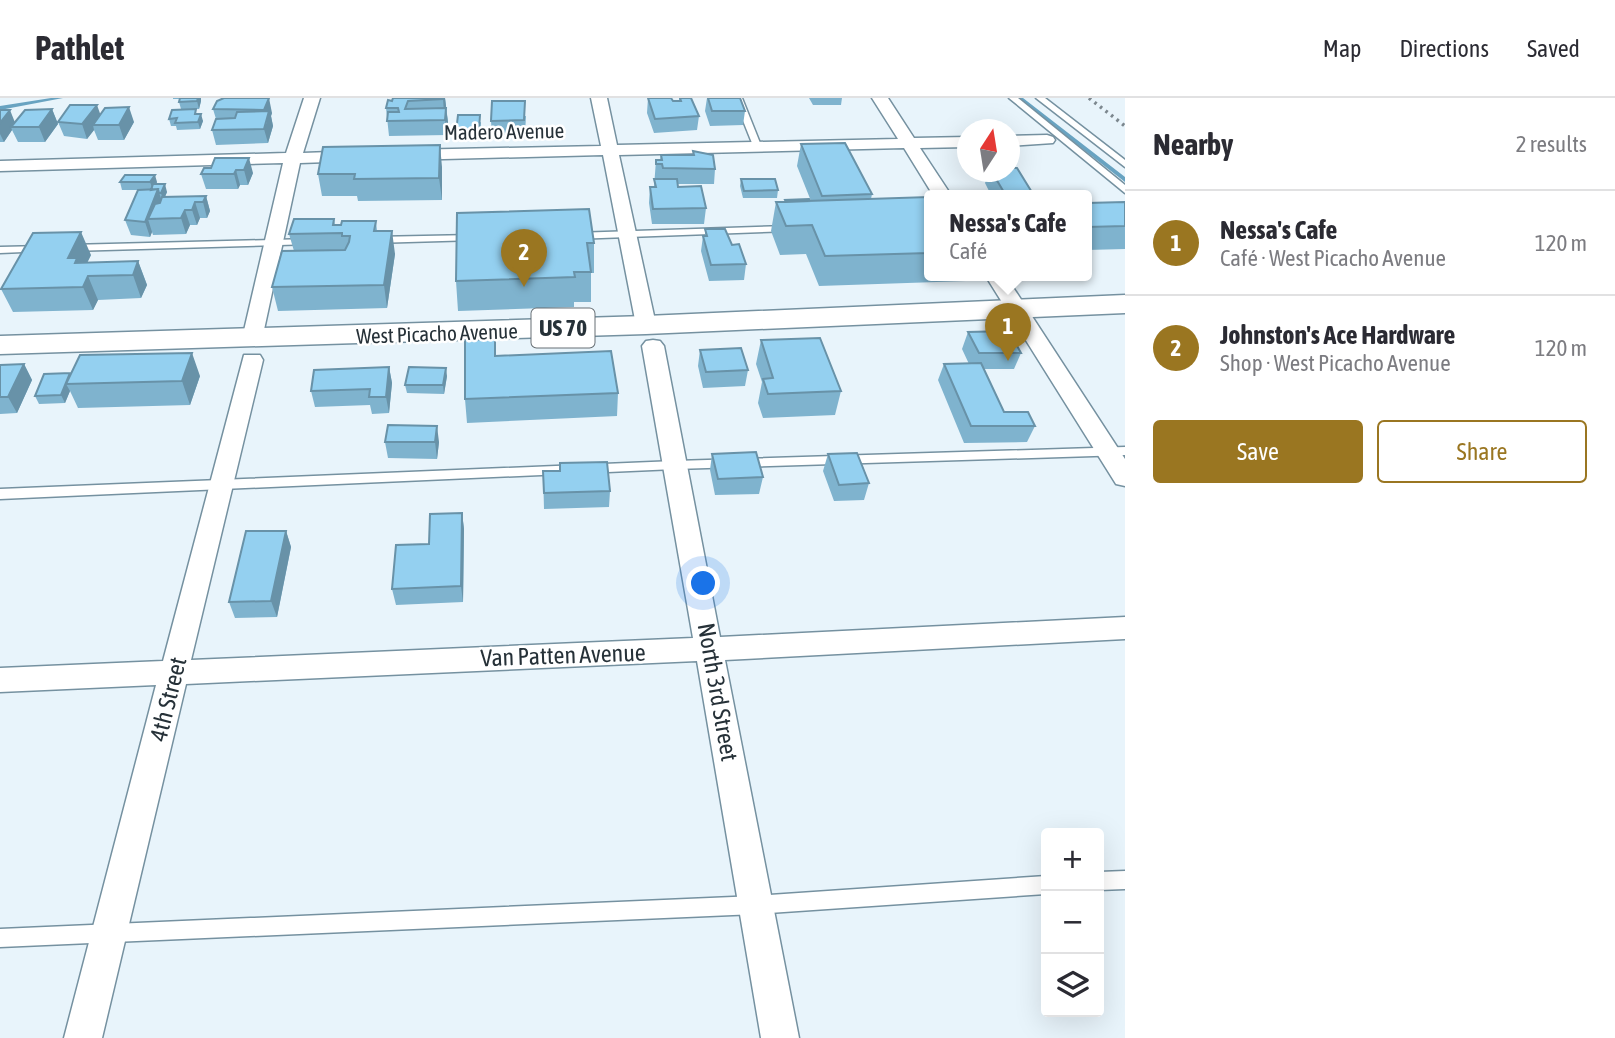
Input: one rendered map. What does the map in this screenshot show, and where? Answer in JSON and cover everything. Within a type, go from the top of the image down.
[{"type":"main road","name":"West Picacho Avenue","points":[[0,368],[252,350],[1023,320],[1125,304]]},
{"type":"main road","name":"West Picacho Avenue","points":[[1023,320],[1125,329]]},
{"type":"main road","name":"West Picacho Avenue","points":[[0,345],[252,350]]},
{"type":"street","name":"4th Street","points":[[83,1038],[222,484],[293,157],[312,98]]},
{"type":"street","name":"North 3rd Street","points":[[599,98],[608,152],[675,465],[780,1038]]},
{"type":"street","points":[[880,98],[939,190]]},
{"type":"street","points":[[1020,141],[1047,140]]},
{"type":"street","name":"Madero Avenue","points":[[0,166],[957,142]]},
{"type":"street","points":[[999,281],[1023,320],[1117,451],[1125,478]]},
{"type":"street","name":"Van Patten Avenue","points":[[0,680],[1125,628]]},
{"type":"lane","points":[[738,98],[758,148]]},
{"type":"lane","points":[[1013,98],[1125,190]]},
{"type":"lane","points":[[1040,98],[1125,164]]},
{"type":"lane","points":[[558,236],[805,228]]},
{"type":"lane","points":[[369,240],[491,238]]},
{"type":"lane","points":[[0,250],[314,242]]},
{"type":"lane","points":[[0,494],[675,465],[1117,451]]},
{"type":"lane","points":[[1104,881],[1125,880]]},
{"type":"lane","points":[[0,938],[756,905],[1041,885]]},
{"type":"building","points":[[180,98],[198,98],[197,101],[179,102]]},
{"type":"building","points":[[224,98],[269,98],[264,110],[213,109],[217,101]]},
{"type":"building","points":[[393,98],[443,98],[408,101],[405,109],[446,108],[445,120],[387,121],[388,112],[399,112],[398,108],[386,108],[388,100],[392,101]]},
{"type":"building","points":[[648,98],[681,101],[680,98],[691,98],[699,116],[655,119]]},
{"type":"building","points":[[708,98],[740,98],[745,111],[712,111]]},
{"type":"building","points":[[492,101],[525,101],[524,120],[491,121]]},
{"type":"building","points":[[70,105],[97,105],[82,124],[58,122]]},
{"type":"building","points":[[129,107],[119,125],[93,125],[105,108]]},
{"type":"building","points":[[52,109],[39,127],[11,127],[25,110]]},
{"type":"building","points":[[196,109],[195,114],[201,114],[198,122],[175,123],[177,118],[169,119],[172,110]]},
{"type":"building","points":[[0,110],[10,110],[0,123]]},
{"type":"building","points":[[269,111],[264,129],[212,130],[216,119],[235,118],[237,112]]},
{"type":"building","points":[[458,115],[480,115],[479,130],[456,132]]},
{"type":"building","points":[[845,143],[872,194],[822,196],[801,144]]},
{"type":"building","points":[[440,145],[439,178],[354,179],[355,174],[318,174],[323,147]]},
{"type":"building","points":[[693,151],[713,155],[715,169],[663,168],[662,164],[656,164],[656,160],[662,160],[661,155],[694,155]]},
{"type":"building","points":[[215,158],[249,158],[244,170],[236,170],[234,174],[201,174],[204,168],[211,168]]},
{"type":"building","points":[[1020,173],[1031,190],[1003,190],[998,182],[1020,182]]},
{"type":"building","points":[[125,175],[155,175],[150,182],[120,182]]},
{"type":"building","points":[[654,179],[677,179],[678,187],[701,186],[706,208],[653,209],[650,187],[656,187]]},
{"type":"building","points":[[741,179],[775,179],[778,190],[744,191]]},
{"type":"building","points":[[153,184],[165,184],[161,193],[158,189],[151,190]]},
{"type":"building","points":[[158,189],[145,222],[125,220],[138,190]]},
{"type":"building","points":[[206,196],[203,202],[195,202],[192,210],[185,210],[181,218],[148,219],[155,204],[160,203],[162,197]]},
{"type":"building","points":[[924,197],[924,253],[825,256],[812,225],[786,226],[776,202]]},
{"type":"building","points":[[809,199],[810,201],[785,200]]},
{"type":"building","points":[[1125,202],[1125,226],[1092,227],[1092,203]]},
{"type":"building","points":[[589,209],[594,243],[587,243],[591,272],[574,272],[575,277],[456,281],[457,213]]},
{"type":"building","points":[[294,219],[334,219],[333,225],[341,225],[342,221],[376,221],[374,231],[392,231],[384,285],[272,287],[282,251],[345,250],[349,242],[350,236],[342,236],[342,233],[289,234]]},
{"type":"building","points":[[705,229],[725,229],[732,245],[739,244],[746,264],[711,265],[703,236],[707,236]]},
{"type":"building","points":[[81,232],[68,258],[77,258],[75,263],[138,261],[133,275],[88,276],[83,287],[1,289],[33,233]]},
{"type":"building","points":[[1009,331],[1021,353],[979,353],[968,332]]},
{"type":"building","points":[[820,338],[841,391],[768,394],[763,379],[773,378],[761,340]]},
{"type":"building","points":[[495,339],[495,356],[611,351],[618,393],[465,399],[465,340]]},
{"type":"building","points":[[741,348],[748,370],[706,372],[700,350]]},
{"type":"building","points":[[192,353],[182,381],[66,384],[80,355]]},
{"type":"building","points":[[981,363],[1004,412],[1028,412],[1035,426],[971,426],[944,364]]},
{"type":"building","points":[[24,364],[8,397],[0,397],[0,365]]},
{"type":"building","points":[[389,367],[386,397],[369,397],[370,389],[311,391],[314,370]]},
{"type":"building","points":[[409,367],[446,368],[443,385],[405,385]]},
{"type":"building","points":[[70,373],[61,395],[35,396],[44,374]]},
{"type":"building","points":[[388,425],[437,426],[435,442],[385,442]]},
{"type":"building","points":[[756,452],[763,477],[718,479],[712,454]]},
{"type":"building","points":[[857,453],[869,483],[839,485],[828,454]]},
{"type":"building","points":[[607,462],[610,491],[544,493],[543,471],[560,471],[560,463]]},
{"type":"building","points":[[462,513],[461,586],[392,589],[396,545],[429,544],[430,514]]},
{"type":"building","points":[[246,531],[286,531],[271,601],[229,602]]},
{"type":"waterway","points":[[0,108],[60,98]]},
{"type":"waterway","points":[[1020,98],[1125,180]]},
{"type":"railway","points":[[1089,98],[1125,126]]},
{"type":"place","name":"Johnston's Ace Hardware","points":[[524,287]]},
{"type":"place","name":"Nessa's Cafe","points":[[1008,361]]}]
